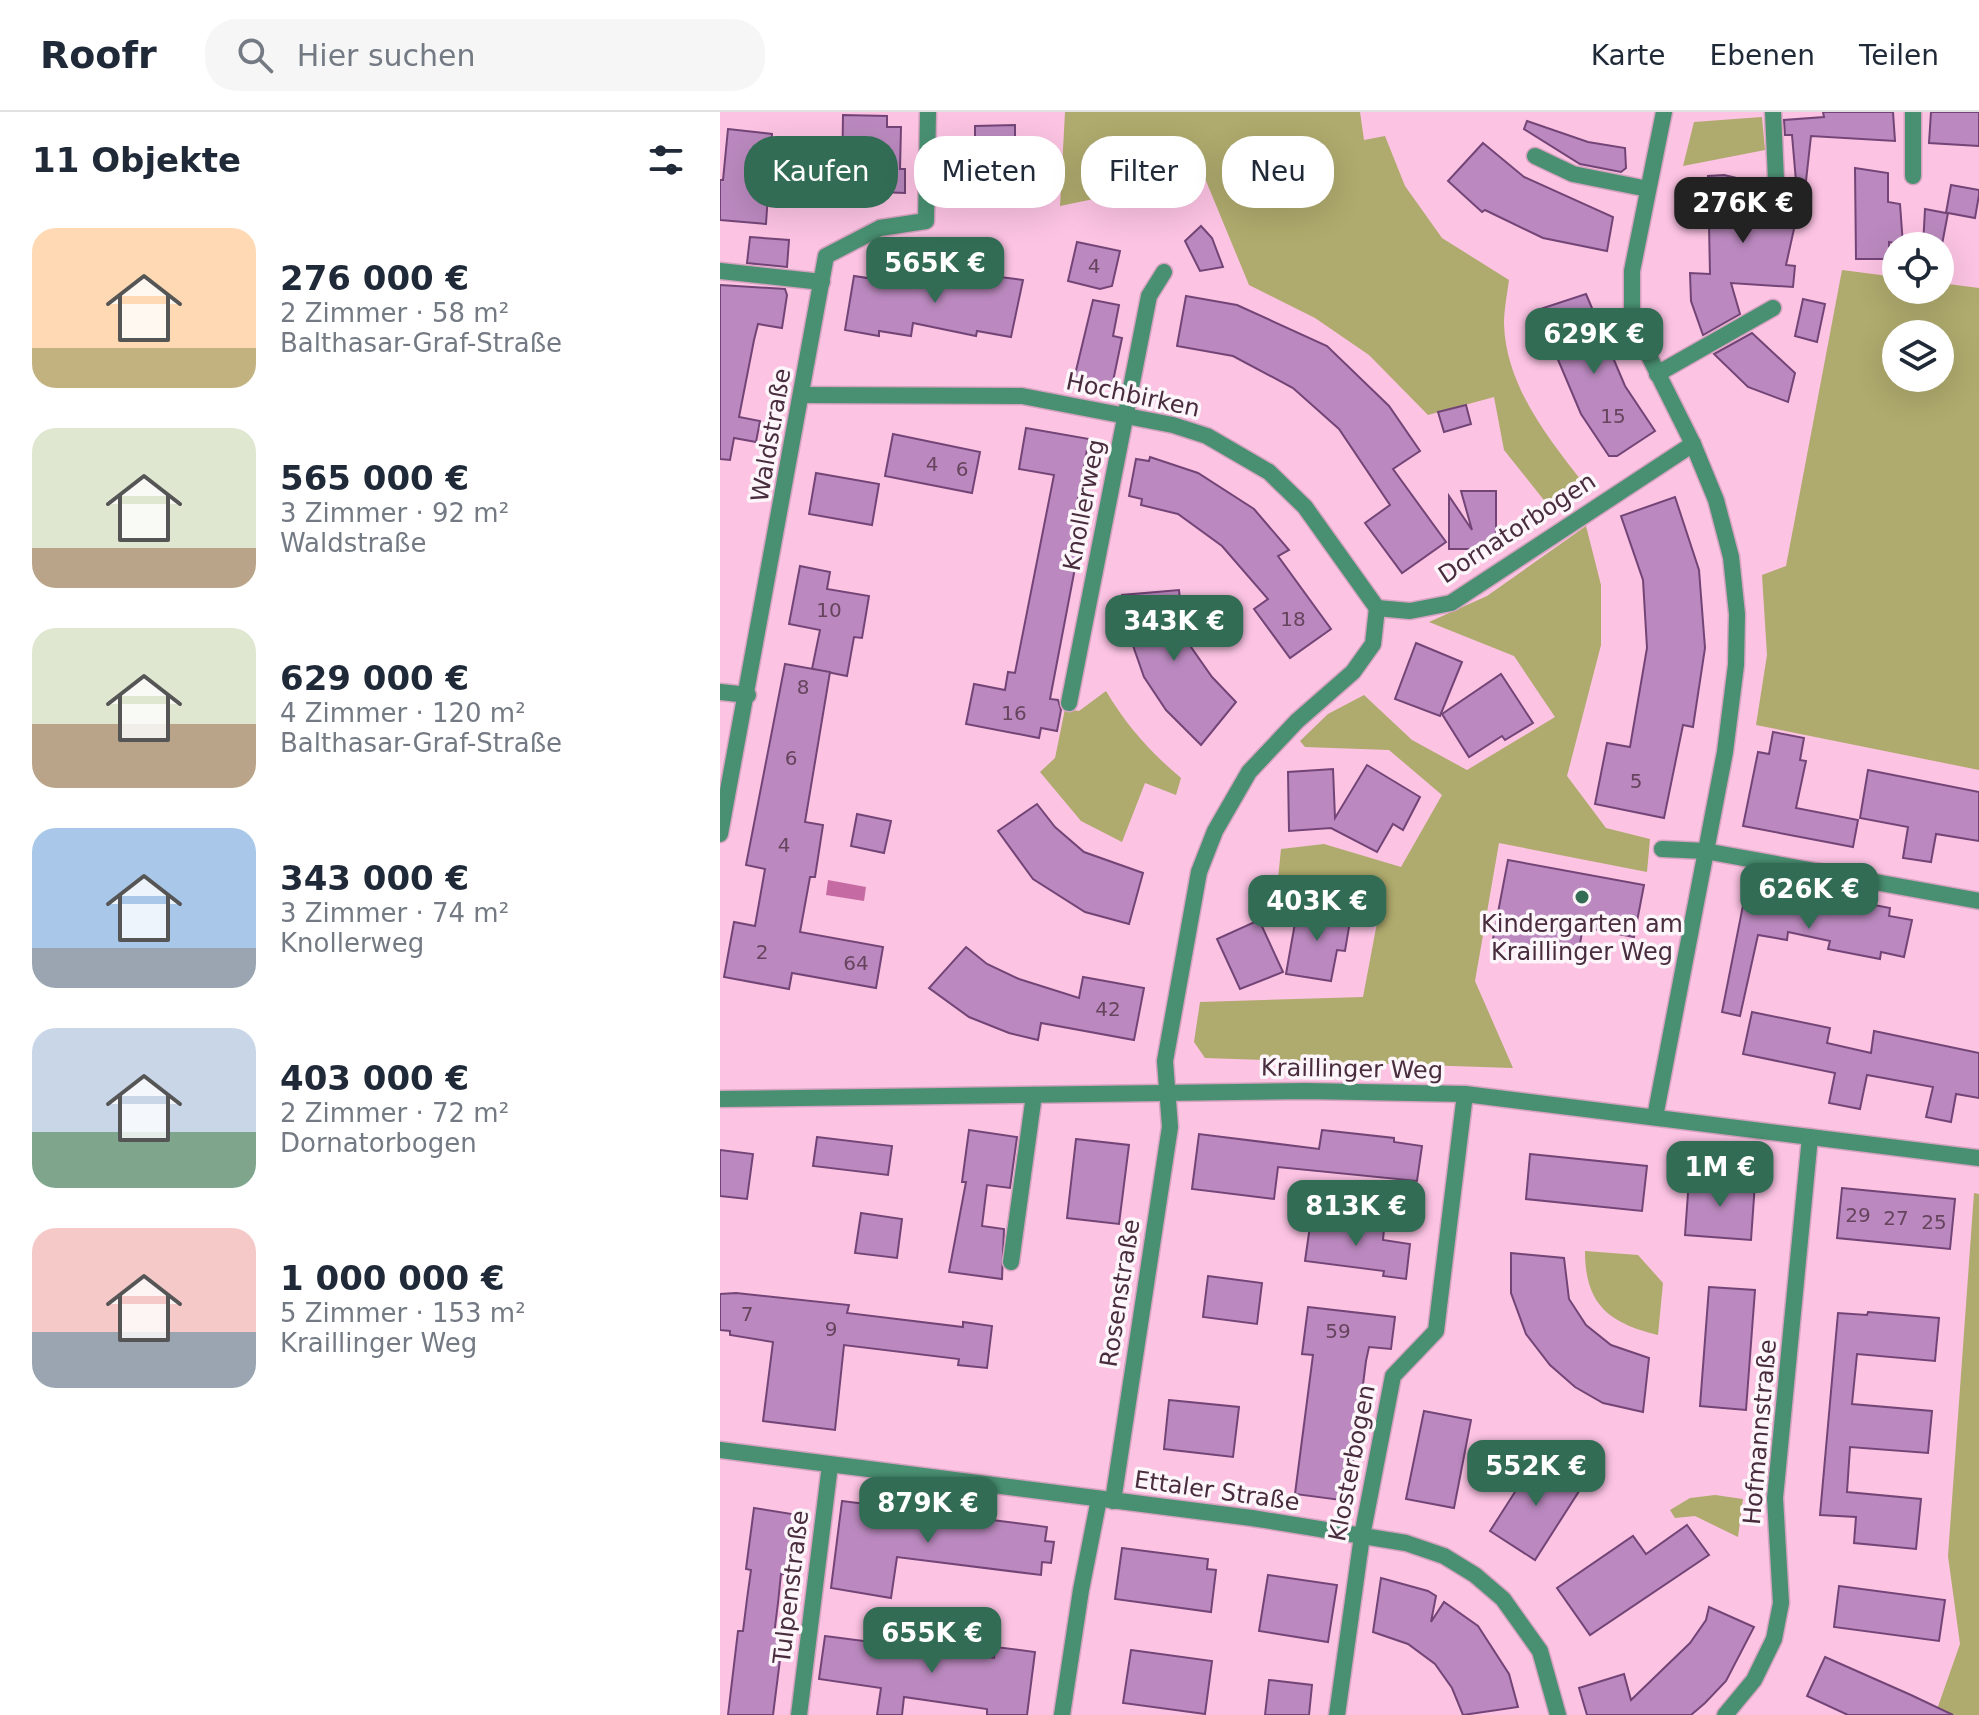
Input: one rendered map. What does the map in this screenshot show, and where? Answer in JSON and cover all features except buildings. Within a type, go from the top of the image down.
[{"type":"street","name":"Waldstraße","points":[[720,834],[748,695],[826,256],[880,228],[926,221],[928,112]]},
{"type":"street","points":[[1655,1117],[1725,752],[1736,665],[1737,614],[1731,557],[1716,500],[1693,444],[1632,322],[1632,271],[1664,112]]},
{"type":"street","points":[[1773,112],[1776,180]]},
{"type":"street","points":[[1913,112],[1913,176]]},
{"type":"street","points":[[1535,156],[1573,174],[1648,189]]},
{"type":"street","points":[[720,271],[822,282]]},
{"type":"street","name":"Knollerweg","points":[[1069,703],[1149,296],[1164,272]]},
{"type":"street","points":[[1657,374],[1773,308]]},
{"type":"street","name":"Hochbirken","points":[[803,395],[1022,396],[1126,416],[1207,436],[1269,472],[1305,507],[1377,608]]},
{"type":"street","name":"Dornatorbogen","points":[[1377,608],[1410,611],[1451,603],[1693,444]]},
{"type":"street","points":[[1166,1093],[1165,1061],[1179,970],[1199,872],[1215,831],[1249,772],[1297,721],[1353,672],[1373,644],[1377,608]]},
{"type":"street","points":[[720,692],[748,695]]},
{"type":"street","points":[[1662,849],[1705,851],[1979,901]]},
{"type":"street","name":"Kraillinger Weg","points":[[720,1099],[1166,1093],[1465,1094],[1979,1158]]},
{"type":"street","name":"Rosenstraße","points":[[1062,1715],[1081,1590],[1106,1500],[1170,1127],[1166,1093]]},
{"type":"street","name":"Klosterbogen","points":[[1337,1715],[1362,1536],[1393,1376],[1436,1331],[1465,1094]]},
{"type":"street","points":[[1011,1262],[1034,1095]]},
{"type":"street","name":"Hofmannstraße","points":[[1725,1715],[1754,1680],[1774,1639],[1781,1603],[1775,1498],[1810,1137]]},
{"type":"street","name":"Ettaler Straße","points":[[720,1450],[1406,1543],[1444,1556],[1475,1575],[1503,1599],[1540,1651],[1558,1715]]},
{"type":"street","name":"Tulpenstraße","points":[[799,1715],[830,1465]]},
{"type":"shaded area","points":[[1065,112],[1360,112],[1364,140],[1385,136],[1405,186],[1442,238],[1509,280],[1504,324],[1512,369],[1543,430],[1584,484],[1551,509],[1504,450],[1494,397],[1428,415],[1369,355],[1315,318],[1249,285],[1206,181],[1206,136],[1081,136],[1081,202],[1065,205]]},
{"type":"shaded area","points":[[1762,117],[1765,150],[1683,166],[1694,122]]},
{"type":"shaded area","points":[[1842,270],[1882,275],[1882,304],[1954,304],[1954,285],[1979,288],[1979,770],[1756,725],[1767,655],[1762,575],[1786,566]]},
{"type":"shaded area","points":[[1586,526],[1601,585],[1601,645],[1567,776],[1606,828],[1650,839],[1647,872],[1499,843],[1475,981],[1513,1068],[1205,1058],[1194,1042],[1200,1002],[1363,997],[1380,907],[1304,898],[1275,908],[1281,849],[1324,844],[1401,867],[1442,795],[1389,750],[1305,747],[1300,741],[1328,714],[1364,695],[1412,740],[1467,770],[1555,717],[1514,656],[1429,622],[1487,596]]},
{"type":"shaded area","points":[[1106,691],[1140,738],[1181,778],[1176,795],[1145,783],[1122,842],[1081,821],[1040,772],[1055,758],[1065,709],[1079,711]]},
{"type":"shaded area","points":[[828,880],[866,887],[864,901],[826,895]]},
{"type":"shaded area","points":[[1974,1193],[1979,1194],[1979,1715],[1935,1715],[1960,1644],[1948,1556]]},
{"type":"shaded area","points":[[1585,1251],[1638,1255],[1663,1283],[1658,1335],[1626,1324],[1603,1308],[1589,1285]]},
{"type":"shaded area","points":[[1715,1495],[1743,1499],[1738,1537],[1695,1516],[1675,1518],[1670,1510],[1690,1498]]},
{"type":"place","name":"Kindergarten am Kraillinger Weg","points":[[1582,897]]}]
